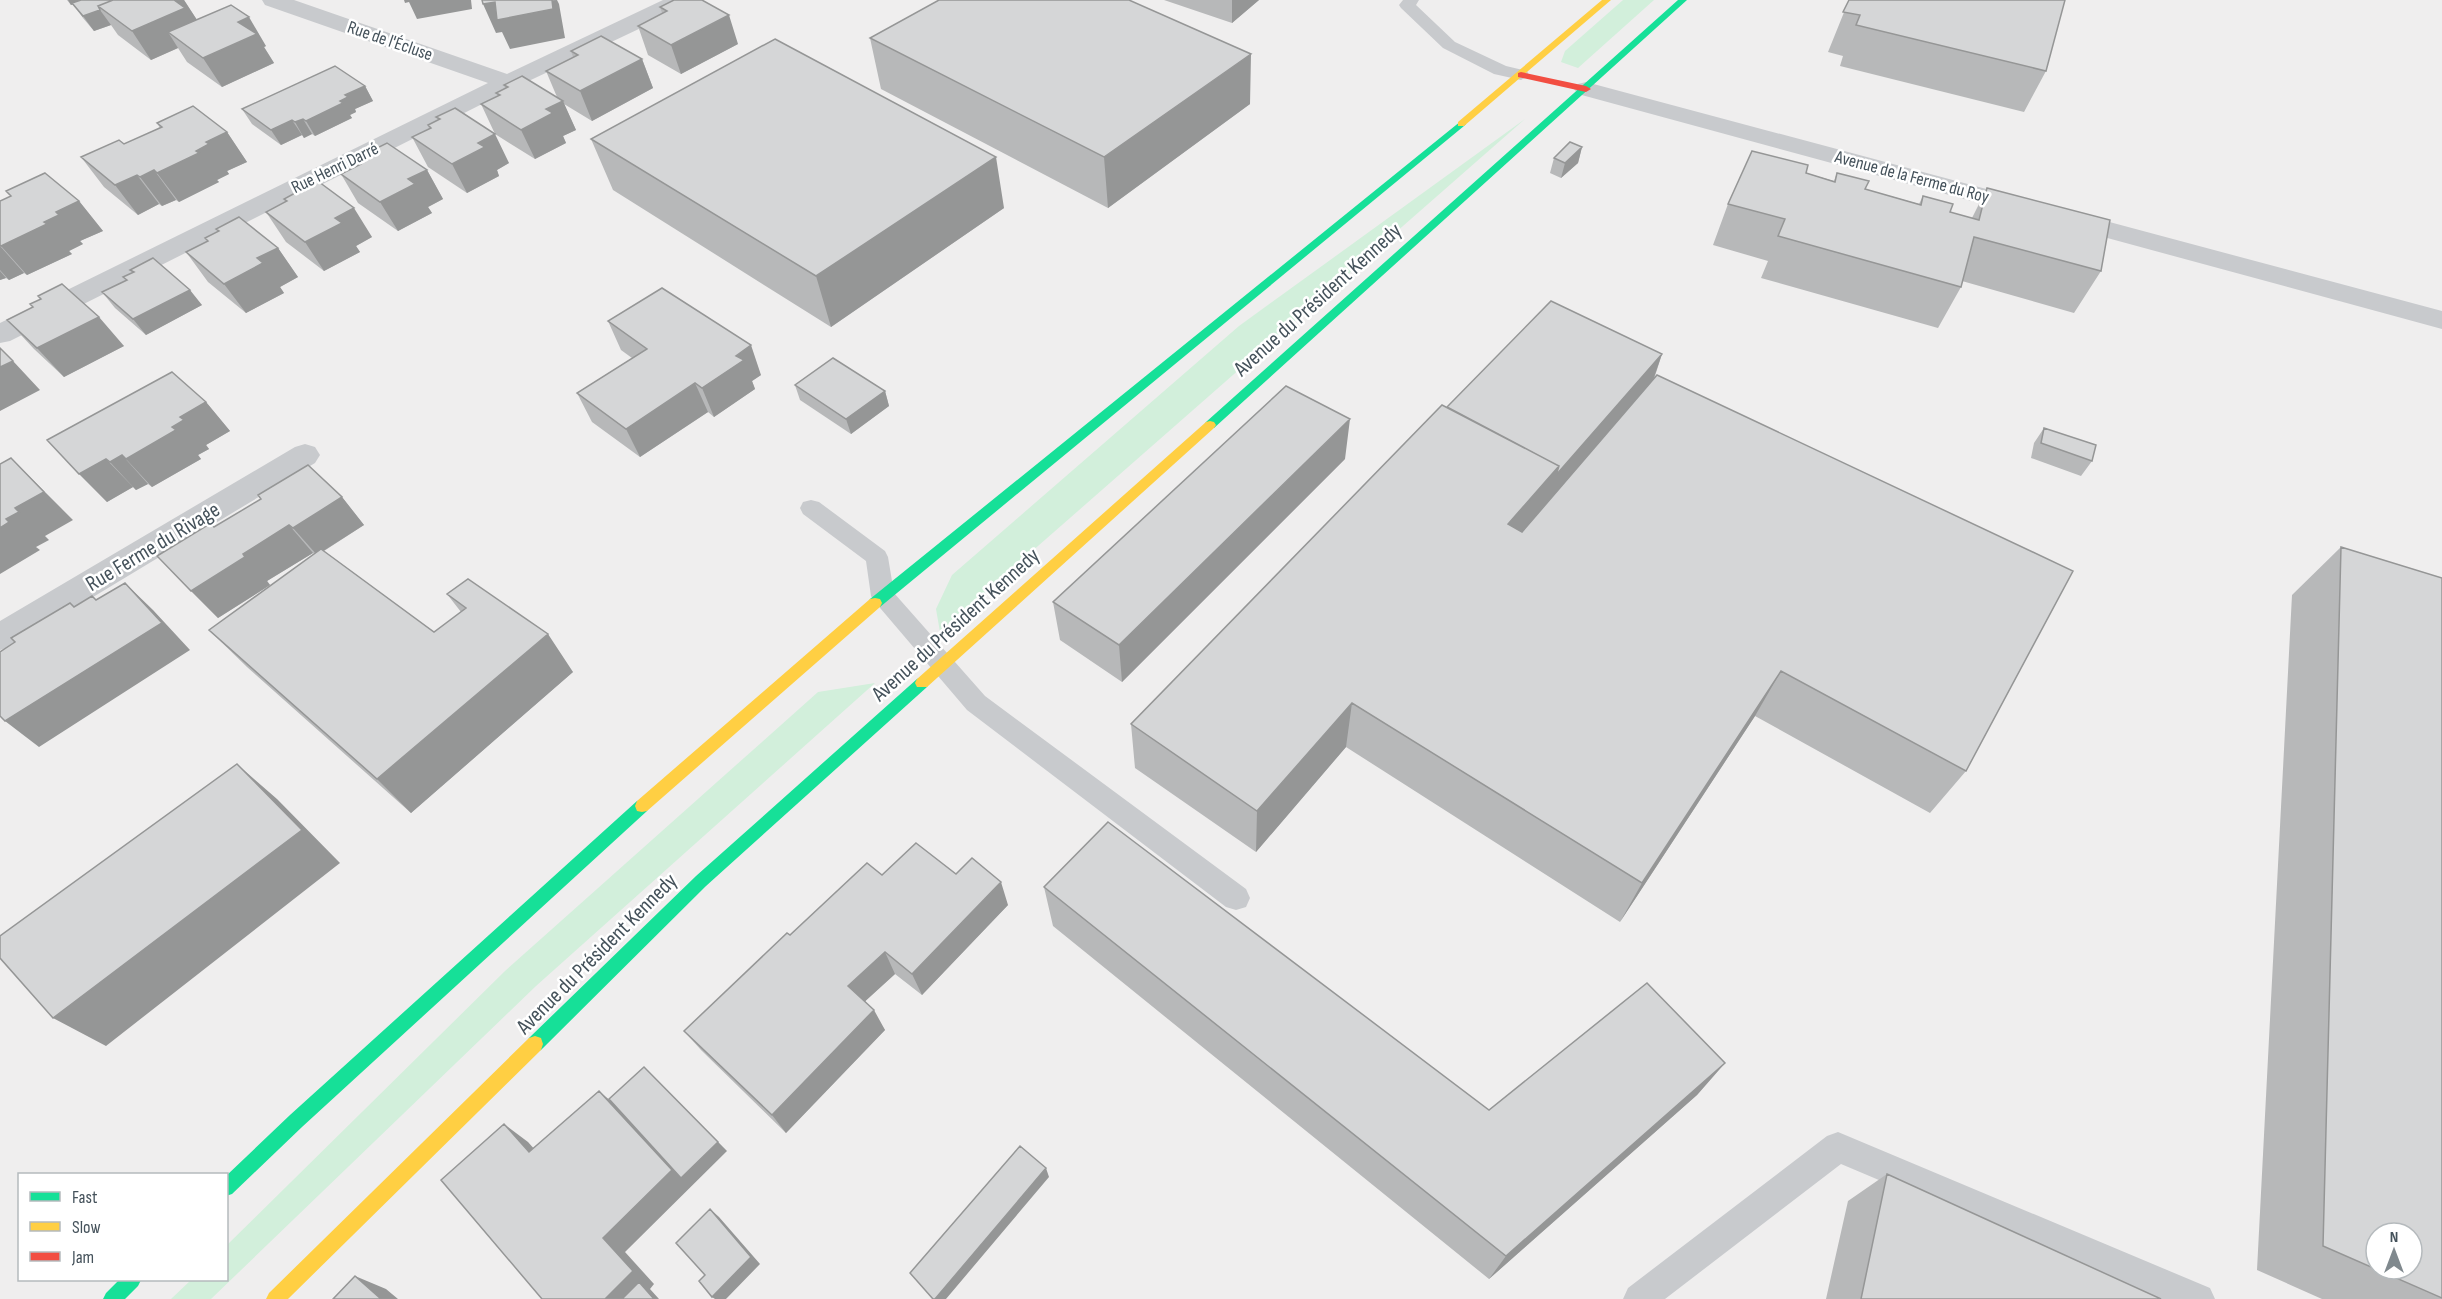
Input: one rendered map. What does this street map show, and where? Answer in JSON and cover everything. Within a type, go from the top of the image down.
[{"type":"main road","name":"Avenue du Président Kennedy","points":[[228,1186],[296,1121],[633,814],[884,596],[1521,75],[1607,0]]},
{"type":"main road","name":"Avenue du Président Kennedy","points":[[275,1299],[701,881],[1586,90],[1683,0]]},
{"type":"main road","name":"Avenue de la Ferme du Roy","points":[[1521,75],[1586,90]]},
{"type":"main road","points":[[112,1299],[131,1281]]},
{"type":"street","name":"Rue de l'Écluse","points":[[273,0],[508,82]]},
{"type":"street","name":"Rue Henri Darré","points":[[0,334],[508,82],[671,5]]},
{"type":"street","name":"Avenue de la Ferme du Roy","points":[[1586,90],[2442,320]]},
{"type":"street","name":"Rue Ferme du Rivage","points":[[0,637],[305,455]]},
{"type":"lane","points":[[1411,0],[1407,5],[1449,45],[1500,70],[1521,75]]},
{"type":"lane","points":[[811,508],[877,557],[884,596],[976,703],[1236,898]]},
{"type":"lane","points":[[1639,1299],[1838,1147],[2199,1299]]},
{"type":"green space","points":[[1623,0],[1654,0],[1578,68],[1561,62],[1565,51]]},
{"type":"green space","points":[[1525,119],[940,632],[936,609],[952,575],[1239,326]]},
{"type":"green space","points":[[875,683],[536,986],[211,1299],[171,1299],[190,1281],[228,1281],[228,1244],[505,971],[818,692]]},
{"type":"building","points":[[81,0],[113,0],[98,6],[100,10],[83,16],[72,3]]},
{"type":"building","points":[[113,0],[174,0],[185,8],[132,31],[98,6]]},
{"type":"building","points":[[482,0],[552,0],[553,9],[497,20],[495,2],[483,4]]},
{"type":"building","points":[[674,0],[702,0],[729,15],[671,45],[638,26],[667,11],[660,7]]},
{"type":"building","points":[[939,0],[1129,0],[1251,54],[1104,157],[870,38]]},
{"type":"building","points":[[1849,0],[2065,0],[2046,71],[1856,25],[1860,15],[1843,12]]},
{"type":"building","points":[[231,5],[249,17],[238,22],[257,34],[203,58],[168,32]]},
{"type":"building","points":[[601,36],[642,59],[580,91],[546,71],[578,55],[571,51]]},
{"type":"building","points":[[775,39],[996,157],[816,276],[591,139]]},
{"type":"building","points":[[335,66],[365,86],[345,95],[348,97],[340,101],[343,103],[306,121],[292,120],[271,130],[242,109]]},
{"type":"building","points":[[522,76],[563,101],[546,109],[553,113],[521,130],[481,104],[500,95],[496,93],[508,87],[504,85]]},
{"type":"building","points":[[193,106],[227,132],[206,142],[209,144],[196,151],[199,153],[157,173],[154,170],[115,185],[81,157],[119,140],[124,144],[162,127],[157,123]]},
{"type":"building","points":[[455,108],[495,134],[478,143],[485,147],[452,164],[412,137],[431,128],[428,125],[440,119],[436,117]]},
{"type":"building","points":[[1570,142],[1582,147],[1565,163],[1554,158]]},
{"type":"building","points":[[387,143],[427,170],[408,179],[415,184],[380,202],[341,174],[361,164],[358,161],[371,155],[367,153]]},
{"type":"building","points":[[1752,151],[1808,165],[1806,173],[1835,182],[1837,173],[1869,181],[1865,189],[1921,205],[1923,196],[1953,204],[1950,212],[1979,220],[1987,188],[2110,220],[2101,271],[1974,237],[1961,287],[1778,236],[1785,219],[1728,204]]},
{"type":"building","points":[[45,173],[79,201],[56,212],[59,215],[44,222],[47,224],[1,246],[0,201],[11,196],[6,191]]},
{"type":"building","points":[[315,179],[354,208],[335,218],[342,223],[305,242],[266,212],[287,201],[284,199],[297,192],[294,189]]},
{"type":"building","points":[[239,217],[278,248],[257,258],[263,263],[224,284],[186,252],[208,241],[205,238],[219,231],[216,229]]},
{"type":"building","points":[[153,258],[190,290],[133,319],[102,292],[127,280],[123,277],[134,272],[130,270]]},
{"type":"building","points":[[62,284],[99,317],[37,348],[7,320],[33,307],[30,304],[41,299],[38,296]]},
{"type":"building","points":[[662,288],[751,345],[736,356],[744,360],[702,388],[695,383],[626,429],[577,393],[647,349],[608,321]]},
{"type":"building","points":[[1551,301],[1662,354],[1556,475],[1559,466],[1447,407]]},
{"type":"building","points":[[0,348],[13,361],[0,367]]},
{"type":"building","points":[[833,358],[885,391],[846,419],[795,385]]},
{"type":"building","points":[[172,372],[206,402],[180,417],[184,420],[172,427],[176,430],[126,459],[122,455],[110,462],[106,459],[79,474],[47,440]]},
{"type":"building","points":[[1657,375],[2073,571],[1966,771],[1781,671],[1642,883],[1352,703],[1257,811],[1131,724],[1442,405],[1559,466],[1508,524],[1522,532]]},
{"type":"building","points":[[1286,386],[1350,419],[1119,645],[1053,602]]},
{"type":"building","points":[[2044,428],[2096,445],[2092,461],[2041,443]]},
{"type":"building","points":[[11,458],[44,492],[15,508],[19,512],[6,519],[9,522],[0,528],[0,464]]},
{"type":"building","points":[[308,465],[342,497],[293,528],[289,525],[243,554],[245,557],[191,591],[157,556],[211,523],[214,527],[261,499],[258,495]]},
{"type":"building","points":[[2341,547],[2442,578],[2442,1298],[2403,1281],[2424,1281],[2424,1221],[2364,1221],[2364,1264],[2323,1246]]},
{"type":"building","points":[[321,549],[434,632],[466,608],[447,594],[468,579],[548,634],[377,779],[209,630]]},
{"type":"building","points":[[125,583],[162,623],[5,721],[0,716],[0,652],[15,642],[11,638],[70,603],[74,607],[92,596],[96,600]]},
{"type":"building","points":[[237,764],[302,830],[53,1018],[0,958],[0,936]]},
{"type":"building","points":[[1108,822],[1489,1110],[1647,983],[1725,1063],[1506,1256],[1044,887]]},
{"type":"building","points":[[916,843],[956,874],[972,858],[1001,882],[912,974],[885,952],[848,986],[874,1010],[772,1115],[684,1031],[787,933],[790,935],[867,863],[882,875]]},
{"type":"building","points":[[644,1067],[718,1142],[681,1178],[609,1099]]},
{"type":"building","points":[[599,1091],[672,1170],[603,1238],[633,1271],[605,1299],[542,1299],[441,1180],[504,1124],[529,1152]]},
{"type":"building","points":[[1020,1146],[1046,1168],[933,1299],[910,1273]]},
{"type":"building","points":[[1887,1174],[2161,1299],[1861,1299]]},
{"type":"building","points":[[710,1209],[751,1257],[712,1297],[699,1281],[705,1275],[676,1243]]},
{"type":"building","points":[[355,1276],[381,1299],[333,1299]]},
{"type":"building","points":[[639,1282],[654,1299],[622,1299]]},
{"type":"traffic: fast","points":[[1210,425],[1683,0]]},
{"type":"traffic: fast","points":[[875,603],[1461,124]]},
{"type":"traffic: fast","points":[[535,1044],[701,881],[922,683]]},
{"type":"traffic: fast","points":[[228,1186],[296,1121],[642,806]]},
{"type":"traffic: fast","points":[[112,1299],[131,1281]]},
{"type":"traffic: slow","points":[[1461,124],[1607,0]]},
{"type":"traffic: slow","points":[[922,683],[1210,425]]},
{"type":"traffic: slow","points":[[642,806],[875,603]]},
{"type":"traffic: slow","points":[[275,1299],[535,1044]]},
{"type":"traffic: jam","points":[[1521,75],[1586,89]]}]
